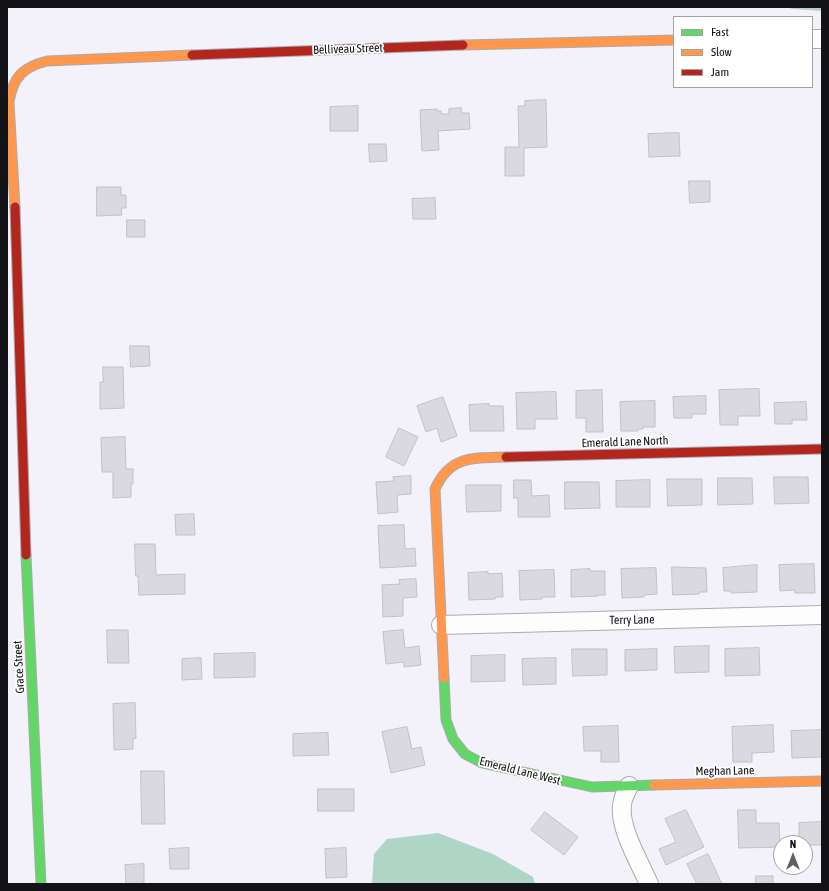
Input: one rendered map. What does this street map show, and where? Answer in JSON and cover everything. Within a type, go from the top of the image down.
[{"type":"street","name":"Belliveau Street","points":[[24,70],[31,65],[47,61],[513,43],[673,40]]},
{"type":"street","name":"Grace Street","points":[[24,70],[12,85],[10,102],[17,233],[27,562],[41,884]]},
{"type":"street","name":"Emerald Lane North","points":[[438,481],[454,464],[473,458],[822,449]]},
{"type":"street","name":"Emerald Lane West","points":[[438,481],[435,489],[446,720],[453,739],[465,754],[482,764],[592,787],[629,786]]},
{"type":"street","name":"Terry Lane","points":[[441,625],[822,615]]},
{"type":"street","name":"Meghan Lane","points":[[629,786],[822,781]]},
{"type":"street","points":[[629,786],[624,796],[622,805],[621,814],[623,826],[649,884]]},
{"type":"green space","points":[[787,7],[822,7],[822,11],[792,9]]},
{"type":"green space","points":[[438,833],[493,854],[533,877],[535,884],[372,884],[374,854],[387,839]]},
{"type":"building","points":[[546,100],[547,147],[524,148],[524,176],[505,176],[505,147],[519,147],[518,106],[525,106],[525,101]]},
{"type":"building","points":[[358,106],[358,131],[330,131],[330,107]]},
{"type":"building","points":[[461,108],[462,113],[469,113],[470,129],[438,131],[439,150],[422,151],[420,110],[437,109],[437,111],[441,111],[441,114],[449,114],[449,109]]},
{"type":"building","points":[[679,133],[680,156],[649,157],[648,134]]},
{"type":"building","points":[[369,144],[386,144],[387,161],[370,162]]},
{"type":"building","points":[[689,181],[710,181],[710,202],[690,203]]},
{"type":"building","points":[[97,187],[121,187],[121,195],[126,195],[126,208],[121,208],[122,215],[97,216]]},
{"type":"building","points":[[435,198],[436,219],[413,219],[412,199]]},
{"type":"building","points":[[127,220],[145,220],[145,237],[127,237]]},
{"type":"building","points":[[130,346],[149,346],[150,366],[131,367]]},
{"type":"building","points":[[103,367],[123,367],[124,408],[100,409],[100,382],[103,382]]},
{"type":"building","points":[[759,389],[760,416],[738,416],[738,425],[720,425],[719,390]]},
{"type":"building","points":[[602,390],[603,432],[586,432],[586,418],[576,418],[576,391]]},
{"type":"building","points":[[556,392],[557,419],[535,419],[535,429],[517,429],[516,393]]},
{"type":"building","points":[[706,396],[706,414],[692,414],[692,418],[674,418],[673,397]]},
{"type":"building","points":[[443,397],[457,436],[441,442],[437,428],[426,432],[417,406]]},
{"type":"building","points":[[655,401],[655,427],[643,427],[643,429],[638,429],[638,431],[621,431],[620,402]]},
{"type":"building","points":[[806,402],[807,420],[792,420],[792,424],[775,424],[774,403]]},
{"type":"building","points":[[489,404],[489,406],[503,406],[504,431],[470,431],[469,405]]},
{"type":"building","points":[[399,428],[418,437],[404,466],[386,457]]},
{"type":"building","points":[[125,437],[126,469],[133,469],[131,497],[113,498],[113,472],[102,472],[101,438]]},
{"type":"building","points":[[411,476],[411,494],[397,495],[398,512],[378,514],[376,482],[394,481],[393,477]]},
{"type":"building","points":[[774,477],[808,477],[809,503],[775,504]]},
{"type":"building","points":[[718,478],[752,478],[753,504],[718,505]]},
{"type":"building","points":[[667,479],[702,479],[702,505],[668,506]]},
{"type":"building","points":[[514,480],[531,480],[532,496],[549,495],[550,517],[518,517],[518,498],[514,498]]},
{"type":"building","points":[[650,480],[650,507],[616,507],[616,481]]},
{"type":"building","points":[[565,482],[599,482],[600,508],[565,509]]},
{"type":"building","points":[[466,485],[501,485],[501,511],[467,512]]},
{"type":"building","points":[[194,514],[195,535],[176,535],[175,515]]},
{"type":"building","points":[[404,525],[405,549],[415,548],[416,566],[380,568],[378,526]]},
{"type":"building","points":[[135,544],[155,544],[156,575],[185,574],[185,594],[139,595],[138,576],[136,576]]},
{"type":"building","points":[[814,564],[815,593],[795,593],[795,590],[780,591],[779,565]]},
{"type":"building","points":[[757,565],[757,592],[731,593],[731,591],[724,591],[723,568]]},
{"type":"building","points":[[672,567],[706,568],[707,592],[699,592],[699,594],[673,595]]},
{"type":"building","points":[[656,568],[657,594],[644,595],[644,597],[622,598],[621,569]]},
{"type":"building","points":[[590,569],[590,571],[605,571],[605,595],[571,597],[571,570]]},
{"type":"building","points":[[554,570],[555,597],[520,600],[519,571]]},
{"type":"building","points":[[488,572],[488,574],[502,573],[503,597],[495,597],[495,599],[469,600],[468,573]]},
{"type":"building","points":[[416,579],[417,597],[403,598],[403,616],[383,617],[382,585],[400,584],[399,580]]},
{"type":"building","points":[[107,630],[128,630],[129,663],[108,663]]},
{"type":"building","points":[[403,630],[405,648],[419,646],[421,665],[404,667],[404,662],[386,664],[383,632]]},
{"type":"building","points":[[709,646],[709,672],[675,673],[674,647]]},
{"type":"building","points":[[759,648],[760,675],[725,676],[725,649]]},
{"type":"building","points":[[572,649],[607,649],[607,675],[573,676]]},
{"type":"building","points":[[657,649],[657,670],[625,671],[625,650]]},
{"type":"building","points":[[255,653],[255,677],[214,678],[214,654]]},
{"type":"building","points":[[505,655],[505,681],[471,682],[471,656]]},
{"type":"building","points":[[201,658],[202,679],[182,680],[182,659]]},
{"type":"building","points":[[556,658],[556,684],[523,685],[522,659]]},
{"type":"building","points":[[135,703],[136,738],[133,739],[133,749],[114,750],[113,704]]},
{"type":"building","points":[[773,725],[774,752],[752,753],[752,762],[733,762],[732,727]]},
{"type":"building","points":[[618,726],[619,762],[601,762],[601,751],[584,751],[583,727]]},
{"type":"building","points":[[407,727],[412,749],[421,747],[425,765],[391,773],[382,732]]},
{"type":"building","points":[[822,730],[822,757],[792,758],[791,731]]},
{"type":"building","points":[[328,733],[329,755],[293,756],[293,734]]},
{"type":"building","points":[[141,771],[164,771],[165,824],[142,824]]},
{"type":"building","points":[[318,789],[354,789],[354,811],[318,811]]},
{"type":"building","points":[[686,810],[704,847],[666,865],[659,849],[676,842],[665,819]]},
{"type":"building","points":[[738,810],[756,810],[756,823],[779,823],[780,835],[773,835],[773,847],[739,848]]},
{"type":"building","points":[[545,812],[578,837],[564,855],[531,830]]},
{"type":"building","points":[[822,822],[822,845],[813,845],[813,835],[799,835],[799,823]]},
{"type":"building","points":[[189,848],[189,869],[170,869],[169,849]]},
{"type":"building","points":[[346,848],[347,877],[326,878],[325,849]]},
{"type":"building","points":[[708,854],[722,884],[697,884],[687,864]]},
{"type":"building","points":[[144,864],[144,884],[126,884],[125,865]]},
{"type":"building","points":[[756,876],[773,876],[773,884],[756,884]]},
{"type":"traffic: fast","points":[[26,555],[41,884]]},
{"type":"traffic: fast","points":[[444,678],[446,720],[453,739],[465,754],[482,763],[592,787],[654,785]]},
{"type":"traffic: slow","points":[[463,45],[673,40]]},
{"type":"traffic: slow","points":[[15,207],[9,102],[13,86],[20,74],[32,66],[47,61],[192,55]]},
{"type":"traffic: slow","points":[[444,678],[435,489],[441,478],[456,464],[473,459],[506,457]]},
{"type":"traffic: slow","points":[[654,785],[822,781]]},
{"type":"traffic: jam","points":[[192,55],[463,45]]},
{"type":"traffic: jam","points":[[15,207],[26,555]]},
{"type":"traffic: jam","points":[[506,457],[822,449]]}]
